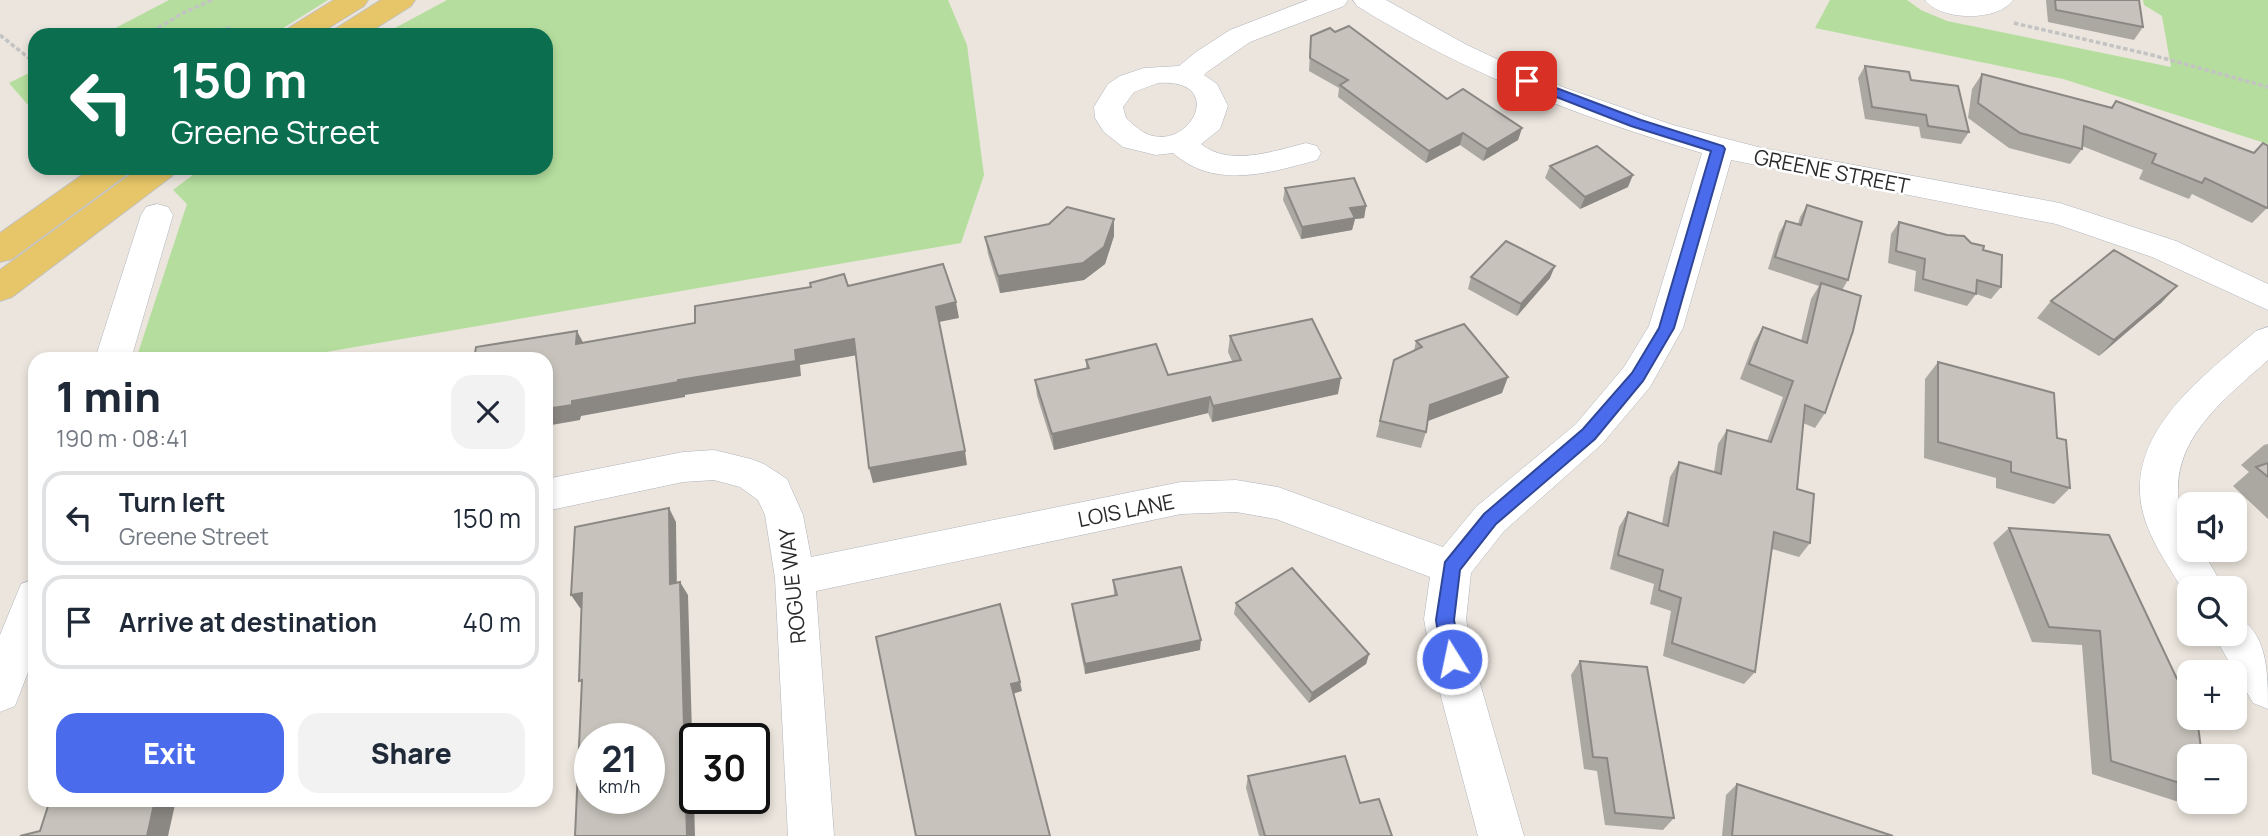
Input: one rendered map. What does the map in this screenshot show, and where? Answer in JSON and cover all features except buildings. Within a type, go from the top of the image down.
[{"type":"main road","points":[[308,28],[354,0]]},
{"type":"main road","points":[[356,28],[401,0]]},
{"type":"main road","points":[[0,250],[104,175]]},
{"type":"main road","points":[[0,288],[152,175]]},
{"type":"street","points":[[1185,75],[1233,40],[1334,0]]},
{"type":"street","name":"GREENE STREET","points":[[1367,0],[1422,33],[1509,74],[1636,123],[1719,149],[2060,215],[2164,248],[2268,298]]},
{"type":"street","points":[[1939,0],[1972,8],[1989,7],[2005,11]]},
{"type":"street","points":[[1185,75],[1200,82],[1210,93],[1215,106],[1205,131],[1180,143],[1152,145],[1139,142],[1116,127],[1108,114],[1109,102],[1118,89],[1133,80],[1150,76],[1185,75]]},
{"type":"street","points":[[1180,143],[1201,159],[1216,165],[1264,163],[1306,153]]},
{"type":"street","points":[[1501,836],[1452,659],[1445,620],[1451,567],[1490,519],[1589,434],[1637,377],[1666,328],[1719,149]]},
{"type":"street","points":[[115,352],[157,215]]},
{"type":"street","points":[[2196,576],[2182,553],[2160,503],[2161,462],[2184,418],[2268,341]]},
{"type":"street","name":"ROGUE WAY","points":[[553,494],[683,467],[714,465],[751,475],[774,490],[784,515],[795,578],[811,836]]},
{"type":"street","name":"LOIS LANE","points":[[795,578],[1181,498],[1236,496],[1278,503],[1451,567]]},
{"type":"street","points":[[0,692],[28,616]]},
{"type":"street","points":[[2241,646],[2268,690]]},
{"type":"path","points":[[159,28],[212,0]]},
{"type":"path","points":[[2005,11],[2268,87]]},
{"type":"path","points":[[0,35],[28,56]]},
{"type":"green space","points":[[169,0],[328,0],[283,28],[115,28]]},
{"type":"green space","points":[[447,0],[948,0],[967,45],[984,175],[961,243],[326,352],[138,352],[187,204],[173,190],[193,175],[553,175],[553,28],[395,28]]},
{"type":"green space","points":[[1830,0],[1907,0],[1921,10],[1947,21],[2171,67],[2162,16],[2144,5],[2143,0],[2268,0],[2268,144],[2063,79],[1815,28]]},
{"type":"green space","points":[[28,74],[28,105],[9,83]]},
{"type":"route","points":[[1452,659],[1445,620],[1451,567],[1490,519],[1589,434],[1637,377],[1666,328],[1719,149],[1636,123],[1527,81]]}]
